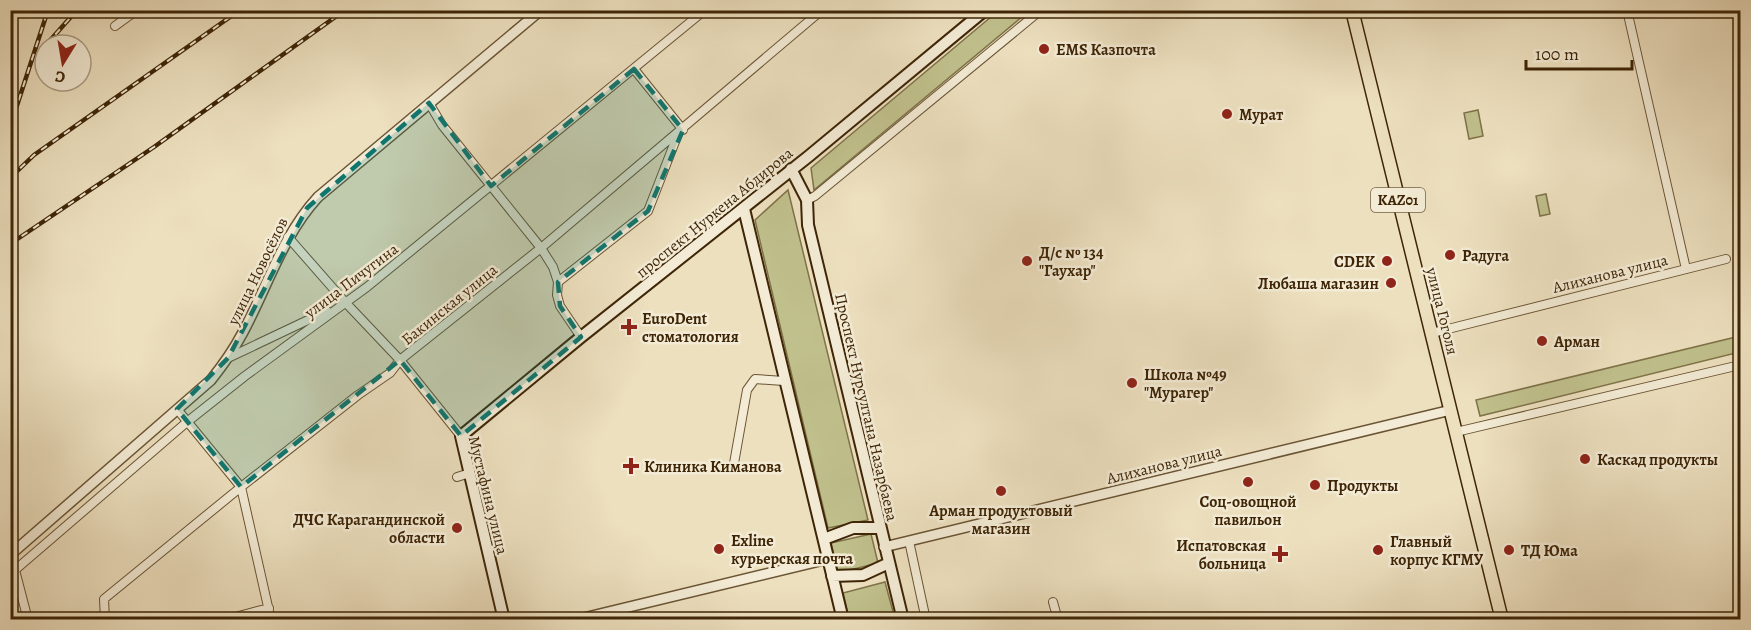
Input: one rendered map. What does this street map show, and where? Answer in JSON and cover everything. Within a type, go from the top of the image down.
[{"type":"highway","name":"улица Гоголя","points":[[1352,10],[1502,620]]},
{"type":"main road","name":"проспект Нуркена Абдирова","points":[[461,436],[581,337],[744,209],[985,10]]},
{"type":"main road","points":[[791,168],[807,200]]},
{"type":"main road","name":"Проспект Нурсултана Назарбаева","points":[[807,200],[808,225],[903,620]]},
{"type":"main road","points":[[744,209],[843,620]]},
{"type":"main road","name":"Мустафина улица","points":[[461,436],[504,620]]},
{"type":"main road","points":[[824,539],[853,528],[880,528]]},
{"type":"main road","points":[[832,576],[863,575],[889,563]]},
{"type":"street","points":[[115,26],[137,10]]},
{"type":"street","name":"улица Новосёлов","points":[[10,555],[211,380],[243,334],[296,223],[318,197],[541,10]]},
{"type":"street","name":"улица Пичугина","points":[[13,567],[187,422],[345,302],[491,186],[705,10]]},
{"type":"street","name":"Бакинская улица","points":[[105,620],[104,599],[241,487],[358,395],[384,378],[400,360],[541,248],[681,132],[822,10]]},
{"type":"street","points":[[807,200],[815,196],[1041,10]]},
{"type":"street","points":[[1627,10],[1686,269]]},
{"type":"street","points":[[558,282],[648,211],[681,132],[634,69]]},
{"type":"street","points":[[429,103],[442,124],[554,267],[560,306],[581,337]]},
{"type":"street","name":"Мустафина улица","points":[[288,237],[400,360],[461,436]]},
{"type":"street","name":"Алиханова улица","points":[[1431,333],[1726,259]]},
{"type":"street","points":[[228,358],[345,302]]},
{"type":"street","points":[[1456,432],[1740,365]]},
{"type":"street","points":[[733,469],[747,390],[755,379],[784,381]]},
{"type":"street","points":[[177,409],[241,487],[271,620]]},
{"type":"street","name":"Алиханова улица","points":[[884,547],[1451,410]]},
{"type":"street","points":[[457,477],[470,473]]},
{"type":"street","points":[[909,541],[926,620]]},
{"type":"street","points":[[575,620],[828,559]]},
{"type":"street","points":[[13,567],[28,620]]},
{"type":"street","points":[[1053,602],[1058,620]]},
{"type":"street","points":[[224,620],[269,608]]},
{"type":"highlighted area","points":[[634,69],[683,130],[648,211],[558,282],[560,306],[581,337],[461,436],[400,360],[241,487],[177,409],[228,358],[307,208],[429,103],[491,186]]},
{"type":"green space","points":[[998,11],[1029,11],[814,190],[811,168]]},
{"type":"green space","points":[[1478,110],[1483,136],[1469,139],[1464,113]]},
{"type":"green space","points":[[788,190],[868,520],[828,528],[755,220]]},
{"type":"green space","points":[[1546,194],[1550,214],[1540,216],[1536,196]]},
{"type":"green space","points":[[1740,336],[1740,352],[1480,416],[1476,400]]},
{"type":"green space","points":[[871,534],[878,563],[838,573],[831,543]]},
{"type":"green space","points":[[885,582],[895,619],[849,619],[843,593]]},
{"type":"railway","points":[[10,127],[48,10]]},
{"type":"railway","points":[[57,33],[77,10]]},
{"type":"railway","points":[[10,178],[34,155],[240,10]]},
{"type":"railway","points":[[10,244],[154,147],[345,10]]},
{"type":"place","name":"EMS Казпочта","points":[[1044,49]]},
{"type":"place","name":"Мурат","points":[[1227,114]]},
{"type":"place","name":"Радуга","points":[[1450,255]]},
{"type":"place","name":"Д/с № 134 \"Гаухар\"","points":[[1027,261]]},
{"type":"place","name":"CDEK","points":[[1387,261]]},
{"type":"place","name":"Любаша магазин","points":[[1391,283]]},
{"type":"place","name":"EuroDent стоматология","points":[[629,327]]},
{"type":"place","name":"Арман","points":[[1542,341]]},
{"type":"place","name":"Школа №49 \"Мурагер\"","points":[[1132,383]]},
{"type":"place","name":"Каскад продукты","points":[[1585,459]]},
{"type":"place","name":"Клиника Киманова","points":[[631,466]]},
{"type":"place","name":"Соц-овощной павильон","points":[[1248,482]]},
{"type":"place","name":"Продукты","points":[[1315,485]]},
{"type":"place","name":"Арман продуктовый магазин","points":[[1001,491]]},
{"type":"place","name":"ДЧС Карагандинской области","points":[[457,528]]},
{"type":"place","name":"Exline курьерская почта","points":[[719,549]]},
{"type":"place","name":"Главный корпус КГМУ","points":[[1378,550]]},
{"type":"place","name":"ТД Юма","points":[[1509,550]]},
{"type":"place","name":"Испатовская больница","points":[[1280,554]]}]
